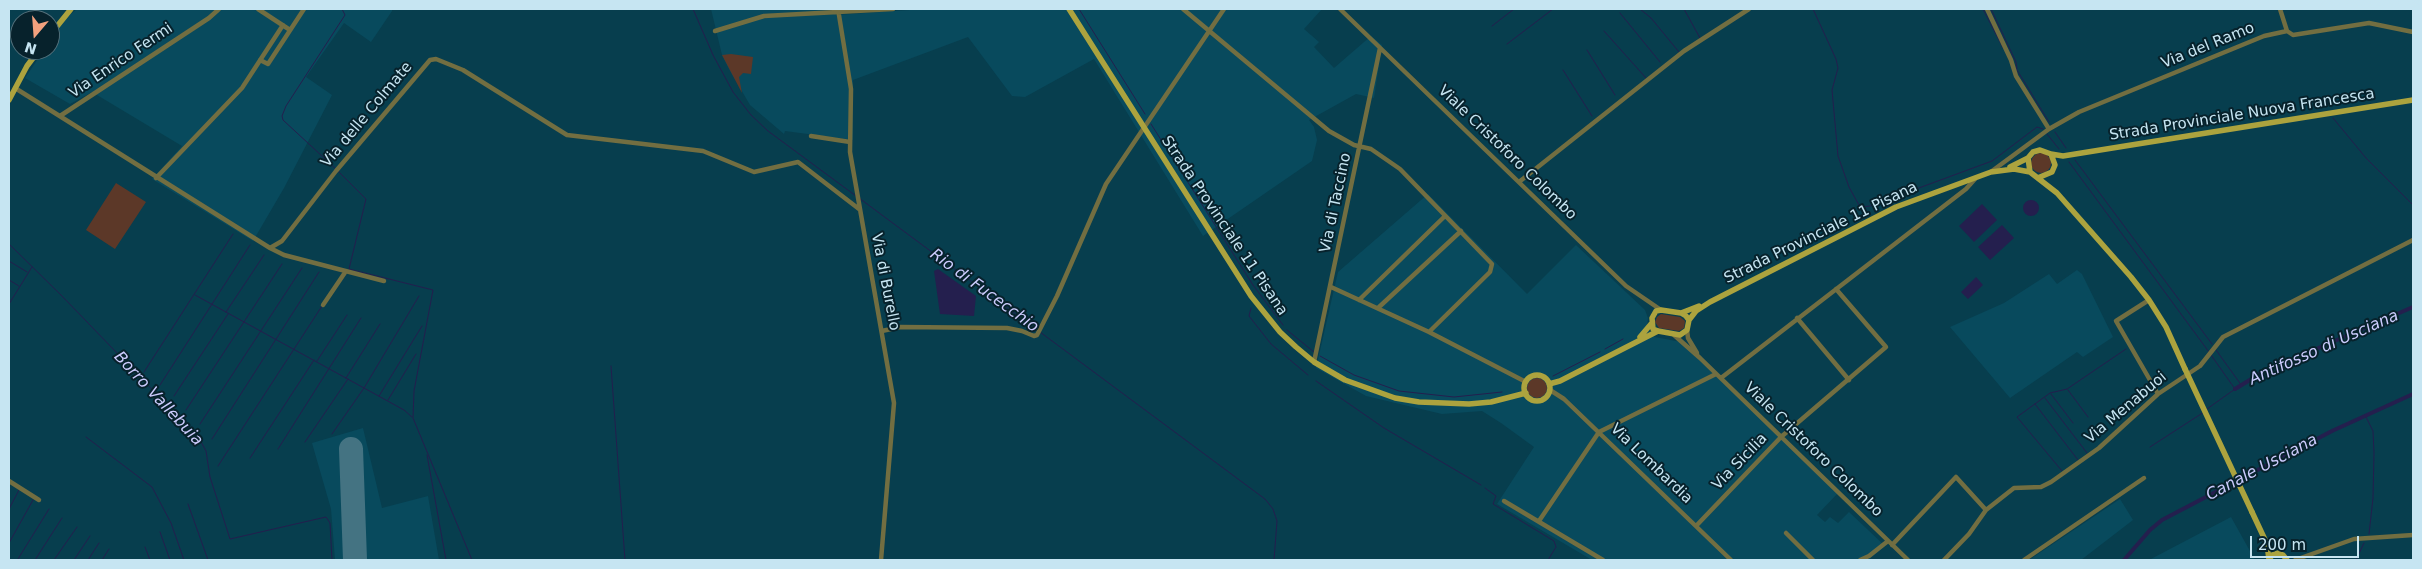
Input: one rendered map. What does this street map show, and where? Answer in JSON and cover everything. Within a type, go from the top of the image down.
[{"type":"main road","points":[[60,23],[71,9]]},
{"type":"main road","name":"Strada Provinciale 11 Pisana","points":[[1070,9],[1143,127],[1263,312],[1291,342],[1314,362],[1346,380],[1372,391],[1419,402],[1468,404],[1491,402],[1526,393],[1533,400],[1540,400],[1547,396],[1550,387],[1560,381],[1629,344],[1658,332]]},
{"type":"main road","points":[[10,96],[32,60]]},
{"type":"main road","name":"Strada Provinciale Nuova Francesca","points":[[2051,154],[2074,154],[2413,100]]},
{"type":"main road","points":[[2057,193],[2052,180],[2052,172],[2055,165],[2051,154],[2045,150],[2038,150],[2028,158],[2030,172],[2040,177],[2057,193],[2149,300],[2166,328],[2267,544],[2269,560]]},
{"type":"main road","name":"Strada Provinciale Nuova Francesca","points":[[2055,165],[2074,154]]},
{"type":"main road","name":"Strada Provinciale 11 Pisana","points":[[2002,170],[2022,163],[2028,158]]},
{"type":"main road","name":"Strada Provinciale 11 Pisana","points":[[1629,344],[1645,333],[1651,324],[1654,314],[1661,310],[1682,313],[1710,302],[1896,207],[1991,172],[2020,169],[2030,172]]},
{"type":"main road","points":[[2040,177],[2052,172]]},
{"type":"main road","name":"Strada Provinciale 11 Pisana","points":[[1689,320],[1696,312],[1710,302]]},
{"type":"main road","points":[[1651,324],[1658,332],[1680,335],[1687,330],[1689,320],[1682,313]]},
{"type":"main road","points":[[1526,393],[1526,382],[1536,375],[1543,376],[1550,387]]},
{"type":"main road","points":[[2267,544],[2287,560]]},
{"type":"main road","points":[[2269,560],[2272,555],[2278,553]]},
{"type":"street","name":"Via Enrico Fermi","points":[[60,116],[209,18],[219,9]]},
{"type":"street","points":[[258,9],[290,30]]},
{"type":"street","points":[[260,60],[268,64],[304,9]]},
{"type":"street","points":[[714,31],[764,16],[838,10],[893,9]]},
{"type":"street","points":[[1183,9],[1329,131],[1378,154],[1400,169],[1492,264],[1492,269],[1429,332]]},
{"type":"street","points":[[882,332],[900,328],[1007,328],[1034,336],[1037,335],[1106,184],[1224,9]]},
{"type":"street","name":"Viale Cristoforo Colombo","points":[[1340,9],[1626,286],[1661,310]]},
{"type":"street","points":[[1519,182],[1684,51],[1749,9]]},
{"type":"street","points":[[1987,9],[2011,60],[2016,76],[2049,129]]},
{"type":"street","points":[[2280,9],[2287,31]]},
{"type":"street","name":"Via di Burello","points":[[838,10],[849,71],[850,152],[894,403],[881,560]]},
{"type":"street","name":"Via del Ramo","points":[[1991,172],[2049,129],[2096,104],[2264,36],[2287,31],[2293,35],[2369,24],[2413,32]]},
{"type":"street","points":[[156,178],[242,88],[283,25]]},
{"type":"street","name":"Via di Taccino","points":[[1314,362],[1380,48]]},
{"type":"street","name":"Via delle Colmate","points":[[270,248],[282,241],[337,170],[430,60],[436,59],[463,70],[567,135],[703,151],[754,172],[798,162],[859,209]]},
{"type":"street","points":[[15,88],[275,252],[384,281]]},
{"type":"street","points":[[811,136],[850,142]]},
{"type":"street","points":[[1720,378],[1966,189],[1977,176]]},
{"type":"street","points":[[1359,300],[1445,216]]},
{"type":"street","points":[[1378,308],[1461,231]]},
{"type":"street","name":"Via Menabuoi","points":[[1944,560],[1969,534],[1986,510],[2014,488],[2041,487],[2099,448],[2158,394],[2200,366],[2223,337],[2413,240]]},
{"type":"street","points":[[324,305],[346,270]]},
{"type":"street","points":[[1331,287],[1429,332],[1526,382]]},
{"type":"street","name":"Via Sicilia","points":[[1696,526],[1782,437],[1886,346],[1836,289]]},
{"type":"street","points":[[2149,300],[2116,321],[2158,394]]},
{"type":"street","points":[[1797,318],[1849,380]]},
{"type":"street","name":"Viale Cristoforo Colombo","points":[[1687,330],[1688,338],[1700,358]]},
{"type":"street","name":"Viale Cristoforo Colombo","points":[[1672,334],[1700,358],[1908,560]]},
{"type":"street","points":[[1539,521],[1600,432],[1716,374]]},
{"type":"street","name":"Via Lombardia","points":[[1550,387],[1600,432],[1731,560]]},
{"type":"street","points":[[1892,545],[1956,477],[1986,510]]},
{"type":"street","points":[[2024,560],[2144,478]]},
{"type":"street","points":[[9,481],[39,500]]},
{"type":"street","points":[[1504,501],[1603,560]]},
{"type":"street","points":[[1786,533],[1813,560]]},
{"type":"street","points":[[2295,560],[2354,539],[2413,535]]},
{"type":"street","points":[[1860,560],[1888,540]]},
{"type":"shaded area","points":[[77,9],[392,9],[371,42],[344,23],[306,77],[332,95],[284,188],[253,241],[152,179],[182,146],[92,92],[70,104],[25,78],[37,60],[60,60],[60,27],[66,18]]},
{"type":"shaded area","points":[[711,9],[835,9],[836,15],[924,9],[1322,9],[1304,29],[1319,42],[1314,47],[1334,68],[1371,36],[1382,45],[1374,98],[1356,94],[1309,120],[1314,127],[1317,140],[1312,161],[1203,236],[1094,59],[1025,97],[1012,96],[968,37],[853,80],[853,140],[785,131],[784,134],[750,105],[722,55]]},
{"type":"shaded area","points":[[731,54],[753,57],[751,74],[743,73],[739,77],[742,93],[722,55]]},
{"type":"shaded area","points":[[2041,153],[2048,156],[2051,163],[2048,170],[2041,173],[2034,170],[2031,163],[2034,156]]},
{"type":"shaded area","points":[[116,183],[146,202],[115,249],[86,230]]},
{"type":"shaded area","points":[[1428,194],[1527,294],[1576,245],[1645,310],[1648,318],[1647,327],[1655,337],[1681,342],[1838,493],[1817,515],[1825,522],[1830,517],[1838,523],[1849,512],[1885,546],[1868,560],[1592,560],[1497,504],[1534,447],[1501,423],[1482,411],[1442,414],[1366,396],[1316,368],[1338,272]]},
{"type":"shaded area","points":[[2031,200],[2039,208],[2031,216],[2023,208]]},
{"type":"shaded area","points":[[1982,204],[1997,220],[1974,242],[1959,226]]},
{"type":"shaded area","points":[[2002,225],[2014,238],[1990,260],[1978,247]]},
{"type":"shaded area","points":[[938,269],[976,296],[974,316],[940,314],[934,271]]},
{"type":"shaded area","points":[[2077,270],[2082,274],[2113,337],[2083,357],[2077,352],[2010,398],[1950,327],[2004,303],[2049,274],[2057,284]]},
{"type":"shaded area","points":[[1976,277],[1983,285],[1968,299],[1961,292]]},
{"type":"shaded area","points":[[1661,314],[1680,317],[1685,321],[1684,328],[1679,331],[1659,328],[1655,322]]},
{"type":"shaded area","points":[[1537,378],[1544,381],[1547,388],[1544,395],[1537,398],[1530,395],[1527,388],[1530,381]]},
{"type":"shaded area","points":[[363,428],[382,508],[428,496],[439,560],[335,560],[331,509],[312,443]]},
{"type":"shaded area","points":[[2120,499],[2133,520],[2081,560],[2029,560]]},
{"type":"shaded area","points":[[2231,517],[2255,560],[2149,560]]},
{"type":"waterway","points":[[336,169],[283,120],[282,116],[286,106],[345,15],[342,9]]},
{"type":"waterway","name":"Rio di Fucecchio","points":[[693,9],[713,55],[733,92],[751,115],[768,131],[856,196]]},
{"type":"waterway","points":[[1079,9],[1145,114]]},
{"type":"waterway","points":[[1492,26],[1514,9]]},
{"type":"waterway","points":[[1507,44],[1553,9]]},
{"type":"waterway","points":[[1640,9],[1651,18],[1679,52]]},
{"type":"waterway","points":[[1684,9],[1700,38]]},
{"type":"waterway","points":[[1813,9],[1836,59],[1838,68],[1832,90],[1838,156],[1849,187],[1860,207],[1870,206],[1992,161],[2037,127],[2043,129]]},
{"type":"waterway","points":[[1983,9],[2003,48]]},
{"type":"waterway","points":[[1991,9],[2016,62],[2017,70],[2049,122]]},
{"type":"waterway","points":[[1620,13],[1660,62]]},
{"type":"waterway","points":[[1604,31],[1646,78]]},
{"type":"waterway","points":[[1587,50],[1615,95]]},
{"type":"waterway","points":[[1563,70],[1592,116]]},
{"type":"waterway","points":[[2333,118],[2366,158],[2413,205]]},
{"type":"waterway","points":[[1151,124],[1253,285],[1283,325]]},
{"type":"waterway","points":[[2055,132],[2066,148]]},
{"type":"waterway","points":[[2047,134],[2059,149]]},
{"type":"waterway","points":[[2075,160],[2212,344]]},
{"type":"waterway","points":[[2069,162],[2209,352]]},
{"type":"waterway","points":[[338,171],[366,199],[349,269],[433,290],[414,391],[413,418],[472,560]]},
{"type":"waterway","name":"Rio di Fucecchio","points":[[859,198],[1037,330]]},
{"type":"waterway","points":[[144,372],[233,234]]},
{"type":"waterway","name":"Borro Vallebuia","points":[[9,244],[199,438],[206,451],[210,477],[230,539],[326,517],[330,523],[332,560]]},
{"type":"waterway","points":[[160,385],[250,245]]},
{"type":"waterway","points":[[226,312],[264,255]]},
{"type":"waterway","points":[[9,261],[27,272]]},
{"type":"waterway","points":[[186,410],[282,264]]},
{"type":"waterway","points":[[9,304],[32,267]]},
{"type":"waterway","points":[[200,424],[302,268]]},
{"type":"waterway","points":[[212,439],[319,272]]},
{"type":"waterway","points":[[9,280],[19,286]]},
{"type":"waterway","points":[[195,295],[404,410],[412,417]]},
{"type":"waterway","points":[[332,434],[364,388],[419,296]]},
{"type":"waterway","points":[[218,466],[322,306]]},
{"type":"waterway","name":"Antifosso di Usciana","points":[[2235,389],[2263,372],[2413,307]]},
{"type":"waterway","points":[[1251,308],[1249,316],[1271,344],[1308,375]]},
{"type":"waterway","points":[[174,396],[228,314]]},
{"type":"waterway","points":[[317,361],[347,315]]},
{"type":"waterway","points":[[278,449],[361,318]]},
{"type":"waterway","points":[[346,378],[380,324]]},
{"type":"waterway","points":[[379,396],[422,326]]},
{"type":"waterway","points":[[1287,330],[1314,352]]},
{"type":"waterway","name":"Rio di Fucecchio","points":[[1040,332],[1265,499],[1273,509],[1277,521],[1274,560]]},
{"type":"waterway","points":[[1605,349],[1623,339]]},
{"type":"waterway","points":[[2062,471],[2017,417],[2050,393],[2067,389],[2126,349]]},
{"type":"waterway","points":[[2216,350],[2242,386]]},
{"type":"waterway","points":[[1553,376],[1600,352]]},
{"type":"waterway","points":[[388,400],[416,354]]},
{"type":"waterway","name":"Antifosso di Usciana","points":[[2207,409],[2235,389],[2211,355]]},
{"type":"waterway","points":[[1320,356],[1354,375],[1399,391],[1454,397],[1502,392]]},
{"type":"waterway","points":[[250,458],[314,360]]},
{"type":"waterway","points":[[611,366],[625,560]]},
{"type":"waterway","points":[[305,442],[348,379]]},
{"type":"waterway","points":[[1316,381],[1384,428],[1481,485]]},
{"type":"waterway","points":[[2068,390],[2088,417]]},
{"type":"waterway","points":[[2051,394],[2073,423]]},
{"type":"waterway","name":"Canale Usciana","points":[[2124,560],[2150,530],[2162,520],[2332,431],[2413,394]]},
{"type":"waterway","points":[[2045,398],[2087,453]]},
{"type":"waterway","points":[[2035,404],[2078,460]]},
{"type":"waterway","points":[[2150,447],[2204,412]]},
{"type":"waterway","points":[[2365,415],[2373,431],[2374,453],[2373,498],[2369,534]]},
{"type":"waterway","points":[[86,437],[152,487],[171,523],[184,560]]},
{"type":"waterway","points":[[427,455],[446,560]]},
{"type":"waterway","points":[[1485,488],[1496,496],[1493,504],[1554,541],[1556,547],[1548,560]]},
{"type":"waterway","points":[[9,509],[19,490]]},
{"type":"waterway","points":[[9,543],[33,500]]},
{"type":"waterway","points":[[188,504],[208,560]]},
{"type":"waterway","points":[[18,559],[49,509]]},
{"type":"waterway","points":[[35,560],[62,518]]},
{"type":"waterway","points":[[54,560],[77,527]]},
{"type":"waterway","points":[[160,532],[170,560]]},
{"type":"waterway","points":[[74,560],[90,536]]},
{"type":"waterway","points":[[88,560],[99,543]]},
{"type":"waterway","points":[[2356,560],[2364,543]]},
{"type":"waterway","points":[[145,547],[150,560]]},
{"type":"waterway","points":[[102,560],[109,549]]},
{"type":"runway","points":[[351,449],[355,560]]}]
